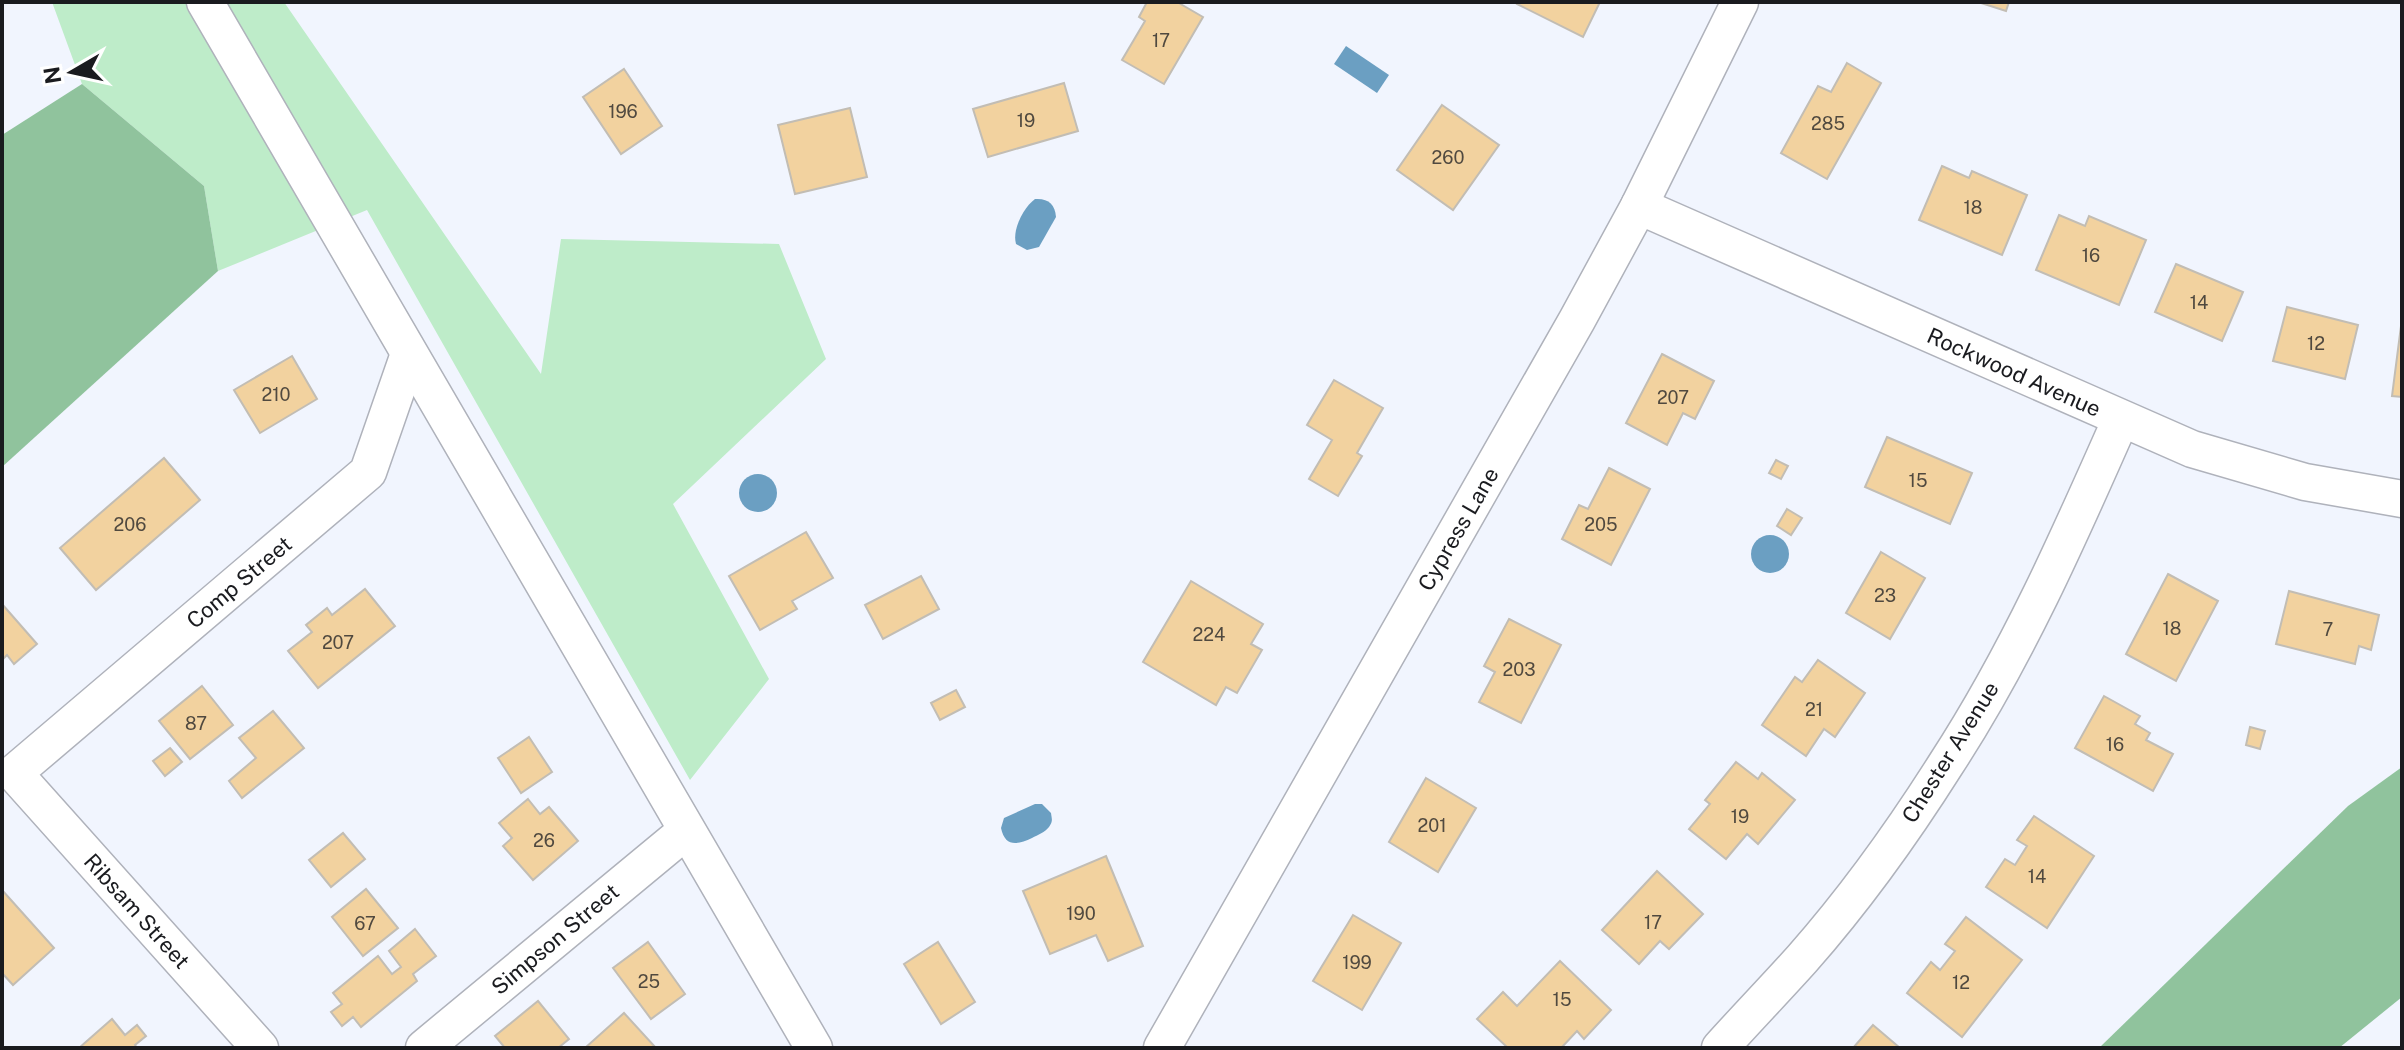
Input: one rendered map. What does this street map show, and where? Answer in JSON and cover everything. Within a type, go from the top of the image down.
[{"type":"street","points":[[205,2],[814,1048]]},
{"type":"street","name":"Cypress Lane","points":[[1162,1048],[1577,320],[1639,206],[1740,2]]},
{"type":"street","name":"Rockwood Avenue","points":[[1639,206],[2192,449],[2305,482],[2402,499]]},
{"type":"street","name":"Comp Street","points":[[14,773],[368,472],[409,354]]},
{"type":"street","name":"Chester Avenue","points":[[1720,1048],[1804,957],[1878,863],[1946,764],[2035,608],[2121,419]]},
{"type":"street","name":"Ribsam Street","points":[[14,773],[260,1048]]},
{"type":"street","name":"Simpson Street","points":[[424,1048],[686,831]]},
{"type":"green space","points":[[52,2],[284,2],[541,374],[561,239],[779,244],[826,359],[673,504],[769,679],[690,780],[367,210],[218,271],[204,186],[82,84]]},
{"type":"green space","points":[[82,84],[204,186],[218,271],[2,467],[2,135]]},
{"type":"green space","points":[[2402,767],[2402,997],[2339,1048],[2099,1048],[2348,806]]},
{"type":"water","points":[[1346,46],[1389,75],[1377,93],[1334,64]]},
{"type":"water","points":[[1035,199],[1050,203],[1056,217],[1039,247],[1027,250],[1016,244],[1015,238],[1023,214]]},
{"type":"water","points":[[758,474],[771,480],[777,493],[771,506],[758,512],[745,506],[739,493],[745,480]]},
{"type":"water","points":[[1770,535],[1783,541],[1789,554],[1783,567],[1770,573],[1757,567],[1751,554],[1757,541]]},
{"type":"water","points":[[1035,804],[1042,804],[1051,813],[1049,827],[1017,843],[1005,839],[1001,828],[1004,818]]},
{"type":"building","points":[[1147,2],[1177,2],[1203,17],[1164,84],[1122,60],[1145,21],[1139,17]]},
{"type":"building","points":[[1518,2],[1600,2],[1583,37]]},
{"type":"building","points":[[1978,2],[2009,2],[2006,11]]},
{"type":"building","points":[[1847,63],[1881,83],[1827,179],[1781,153],[1818,86],[1831,92]]},
{"type":"building","points":[[624,69],[662,126],[621,154],[583,97]]},
{"type":"building","points":[[1064,83],[1078,131],[988,157],[973,109]]},
{"type":"building","points":[[1442,105],[1499,145],[1453,210],[1397,170]]},
{"type":"building","points":[[850,108],[867,177],[795,194],[778,125]]},
{"type":"building","points":[[1942,166],[1969,178],[1972,171],[2027,195],[2002,255],[1919,220]]},
{"type":"building","points":[[2059,215],[2085,226],[2089,216],[2146,240],[2119,305],[2036,270]]},
{"type":"building","points":[[2176,264],[2243,292],[2222,341],[2155,312]]},
{"type":"building","points":[[2287,307],[2358,325],[2345,379],[2273,361]]},
{"type":"building","points":[[2402,326],[2402,397],[2392,396]]},
{"type":"building","points":[[1662,354],[1714,381],[1695,419],[1683,413],[1667,445],[1626,423]]},
{"type":"building","points":[[292,356],[317,399],[260,433],[234,390]]},
{"type":"building","points":[[1334,380],[1383,408],[1357,453],[1362,456],[1338,496],[1309,479],[1332,440],[1307,425]]},
{"type":"building","points":[[1887,437],[1972,473],[1950,524],[1865,487]]},
{"type":"building","points":[[164,458],[200,500],[96,590],[60,548]]},
{"type":"building","points":[[1776,460],[1788,466],[1781,479],[1769,473]]},
{"type":"building","points":[[1609,468],[1650,489],[1611,565],[1562,539],[1579,505],[1588,509]]},
{"type":"building","points":[[1787,509],[1802,518],[1791,535],[1777,526]]},
{"type":"building","points":[[806,532],[833,578],[792,601],[797,609],[760,630],[729,576]]},
{"type":"building","points":[[1881,552],[1925,578],[1890,639],[1846,613]]},
{"type":"building","points":[[2168,574],[2218,601],[2176,681],[2126,654]]},
{"type":"building","points":[[921,576],[939,609],[883,639],[865,605]]},
{"type":"building","points":[[1191,581],[1263,624],[1251,644],[1262,650],[1237,693],[1226,687],[1216,705],[1143,662]]},
{"type":"building","points":[[365,589],[395,626],[318,688],[288,651],[312,632],[306,625],[327,608],[332,615]]},
{"type":"building","points":[[2289,591],[2379,615],[2371,650],[2359,646],[2355,664],[2276,644]]},
{"type":"building","points":[[2,604],[37,644],[14,664],[7,655],[2,660]]},
{"type":"building","points":[[1509,619],[1561,645],[1521,723],[1479,702],[1495,672],[1484,666]]},
{"type":"building","points":[[1818,660],[1865,693],[1835,737],[1824,729],[1806,756],[1762,725],[1795,677],[1802,682]]},
{"type":"building","points":[[202,686],[233,725],[190,759],[159,721]]},
{"type":"building","points":[[956,690],[965,707],[940,720],[931,703]]},
{"type":"building","points":[[2104,696],[2140,716],[2135,724],[2150,733],[2146,740],[2173,754],[2153,791],[2075,748]]},
{"type":"building","points":[[273,711],[304,748],[242,798],[229,781],[256,758],[239,738]]},
{"type":"building","points":[[2250,727],[2265,731],[2260,749],[2246,745]]},
{"type":"building","points":[[529,737],[552,772],[521,793],[498,758]]},
{"type":"building","points":[[170,748],[182,762],[165,776],[153,761]]},
{"type":"building","points":[[1736,762],[1758,779],[1762,773],[1795,800],[1758,844],[1747,834],[1726,859],[1689,829],[1710,804],[1705,800]]},
{"type":"building","points":[[1426,778],[1476,808],[1438,872],[1389,842]]},
{"type":"building","points":[[528,799],[540,814],[549,807],[578,841],[533,880],[503,846],[512,838],[499,823]]},
{"type":"building","points":[[2034,816],[2094,856],[2047,928],[1986,887],[2005,859],[2015,865],[2027,846],[2017,840]]},
{"type":"building","points":[[343,833],[365,859],[331,887],[309,860]]},
{"type":"building","points":[[1106,856],[1143,946],[1108,961],[1096,935],[1050,954],[1023,891]]},
{"type":"building","points":[[1657,871],[1703,914],[1669,949],[1660,941],[1639,964],[1602,930]]},
{"type":"building","points":[[366,889],[398,928],[363,956],[332,917]]},
{"type":"building","points":[[2,890],[54,948],[13,985],[2,973]]},
{"type":"building","points":[[1353,915],[1401,943],[1362,1010],[1313,981]]},
{"type":"building","points":[[1966,917],[2022,960],[1962,1037],[1907,993],[1931,962],[1940,970],[1955,951],[1945,944]]},
{"type":"building","points":[[415,929],[436,956],[413,974],[417,981],[361,1027],[353,1017],[342,1026],[331,1012],[342,1004],[333,993],[378,956],[392,974],[401,967],[389,951]]},
{"type":"building","points":[[648,942],[685,994],[651,1019],[613,968]]},
{"type":"building","points":[[938,942],[975,1002],[941,1024],[904,964]]},
{"type":"building","points":[[1560,961],[1611,1010],[1584,1039],[1577,1031],[1563,1048],[1508,1048],[1477,1019],[1503,992],[1517,1006]]},
{"type":"building","points":[[538,1001],[569,1039],[558,1048],[505,1048],[495,1036]]},
{"type":"building","points":[[624,1013],[656,1048],[585,1048]]},
{"type":"building","points":[[112,1019],[125,1035],[137,1025],[146,1036],[135,1045],[137,1048],[79,1048]]},
{"type":"building","points":[[1873,1025],[1900,1048],[1853,1048]]}]
